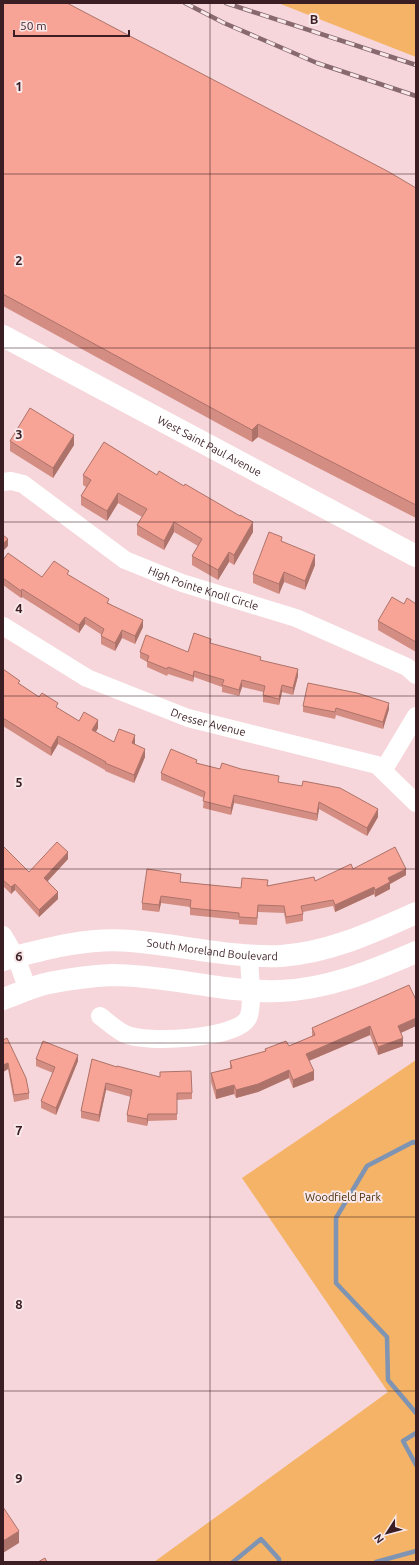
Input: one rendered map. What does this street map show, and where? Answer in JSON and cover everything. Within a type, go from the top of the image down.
[{"type":"street","name":"West Saint Paul Avenue","points":[[3,336],[416,556]]},
{"type":"street","name":"High Pointe Knoll Circle","points":[[3,482],[11,481],[23,484],[126,560],[182,583],[296,618],[406,667],[416,675]]},
{"type":"street","name":"Dresser Avenue","points":[[3,626],[87,678],[188,718],[377,765],[416,803]]},
{"type":"street","points":[[383,771],[416,716]]},
{"type":"street","name":"South Moreland Boulevard","points":[[10,958],[73,943],[98,941],[130,941],[249,955],[283,956],[337,946],[416,913]]},
{"type":"street","points":[[3,935],[10,958],[28,990]]},
{"type":"street","points":[[3,999],[48,983],[111,975],[251,990],[280,991],[299,989],[337,982],[382,967],[416,952]]},
{"type":"street","points":[[100,1016],[125,1034],[142,1038],[180,1039],[213,1035],[229,1031],[246,1022],[250,1010],[251,990],[249,955]]},
{"type":"green space","points":[[278,3],[416,3],[416,57]]},
{"type":"green space","name":"Woodfield Park","points":[[416,1060],[416,1562],[154,1562],[388,1392],[242,1178]]},
{"type":"building","points":[[3,3],[67,3],[389,172],[416,188],[416,505],[258,424],[252,430],[3,294]]},
{"type":"building","points":[[30,408],[74,435],[53,468],[10,441]]},
{"type":"building","points":[[104,442],[157,475],[159,471],[184,486],[185,484],[253,522],[234,555],[229,552],[218,570],[192,556],[202,539],[174,522],[164,541],[137,525],[147,509],[118,493],[107,511],[81,496],[91,480],[83,475]]},
{"type":"building","points":[[269,532],[282,537],[281,541],[315,555],[305,581],[284,572],[279,584],[253,574]]},
{"type":"building","points":[[3,535],[8,539],[3,544]]},
{"type":"building","points":[[8,553],[42,577],[54,561],[69,571],[67,574],[109,599],[107,603],[143,620],[135,636],[122,630],[115,643],[101,636],[104,629],[85,617],[79,625],[22,589],[21,591],[3,578],[3,560]]},
{"type":"building","points":[[392,597],[404,604],[407,598],[416,604],[416,642],[378,621]]},
{"type":"building","points":[[194,633],[211,639],[210,643],[261,657],[260,660],[298,669],[293,688],[282,685],[279,699],[263,695],[265,686],[242,680],[239,690],[222,685],[224,680],[194,671],[193,676],[168,667],[167,669],[147,661],[149,656],[140,652],[146,635],[188,652]]},
{"type":"building","points":[[3,669],[20,681],[18,683],[39,697],[42,693],[58,703],[56,707],[79,721],[84,712],[98,720],[92,730],[114,742],[119,729],[135,735],[132,743],[145,749],[134,775],[105,763],[106,762],[58,736],[51,748],[3,718]]},
{"type":"building","points":[[308,683],[357,693],[389,703],[383,722],[336,708],[335,712],[303,706]]},
{"type":"building","points":[[171,749],[197,760],[196,763],[220,769],[222,763],[241,769],[279,776],[278,782],[302,786],[303,781],[340,788],[378,809],[367,828],[319,802],[317,814],[234,795],[231,808],[203,801],[205,792],[161,773]]},
{"type":"building","points":[[57,842],[68,852],[44,878],[58,892],[39,910],[15,884],[11,887],[3,880],[3,846],[29,872]]},
{"type":"building","points":[[395,847],[406,869],[388,878],[390,882],[375,890],[374,887],[335,905],[333,900],[301,906],[303,914],[286,917],[284,906],[258,905],[257,918],[239,917],[239,913],[190,908],[191,900],[161,896],[159,905],[142,903],[147,869],[181,874],[180,882],[241,888],[242,878],[268,880],[267,886],[314,877],[315,881],[351,864],[353,869]]},
{"type":"building","points":[[409,985],[416,1000],[416,1018],[398,1026],[403,1038],[378,1047],[370,1026],[306,1054],[314,1071],[293,1080],[289,1070],[258,1084],[236,1090],[234,1085],[216,1090],[211,1073],[232,1068],[230,1061],[266,1051],[265,1049],[286,1041],[289,1046],[315,1035],[312,1028]]},
{"type":"building","points":[[7,1038],[26,1078],[29,1093],[14,1095],[8,1063],[3,1065],[3,1040]]},
{"type":"building","points":[[43,1041],[78,1055],[56,1108],[41,1101],[55,1067],[36,1059]]},
{"type":"building","points":[[92,1059],[117,1067],[160,1077],[160,1072],[191,1071],[192,1093],[177,1093],[177,1114],[148,1114],[147,1119],[127,1115],[132,1090],[106,1083],[99,1115],[81,1111]]},
{"type":"building","points":[[3,1507],[19,1531],[3,1541]]},
{"type":"building","points":[[45,1558],[47,1562],[38,1562]]},
{"type":"waterway","points":[[416,1143],[413,1142],[367,1166],[336,1218],[336,1283],[387,1337],[388,1380],[416,1413]]},
{"type":"waterway","points":[[416,1433],[403,1441],[416,1465]]},
{"type":"waterway","points":[[233,1562],[261,1539],[279,1559],[279,1562]]},
{"type":"waterway","points":[[376,1562],[416,1551]]},
{"type":"railway","points":[[185,3],[224,23],[317,63],[416,96]]},
{"type":"railway","points":[[226,3],[416,65]]}]
